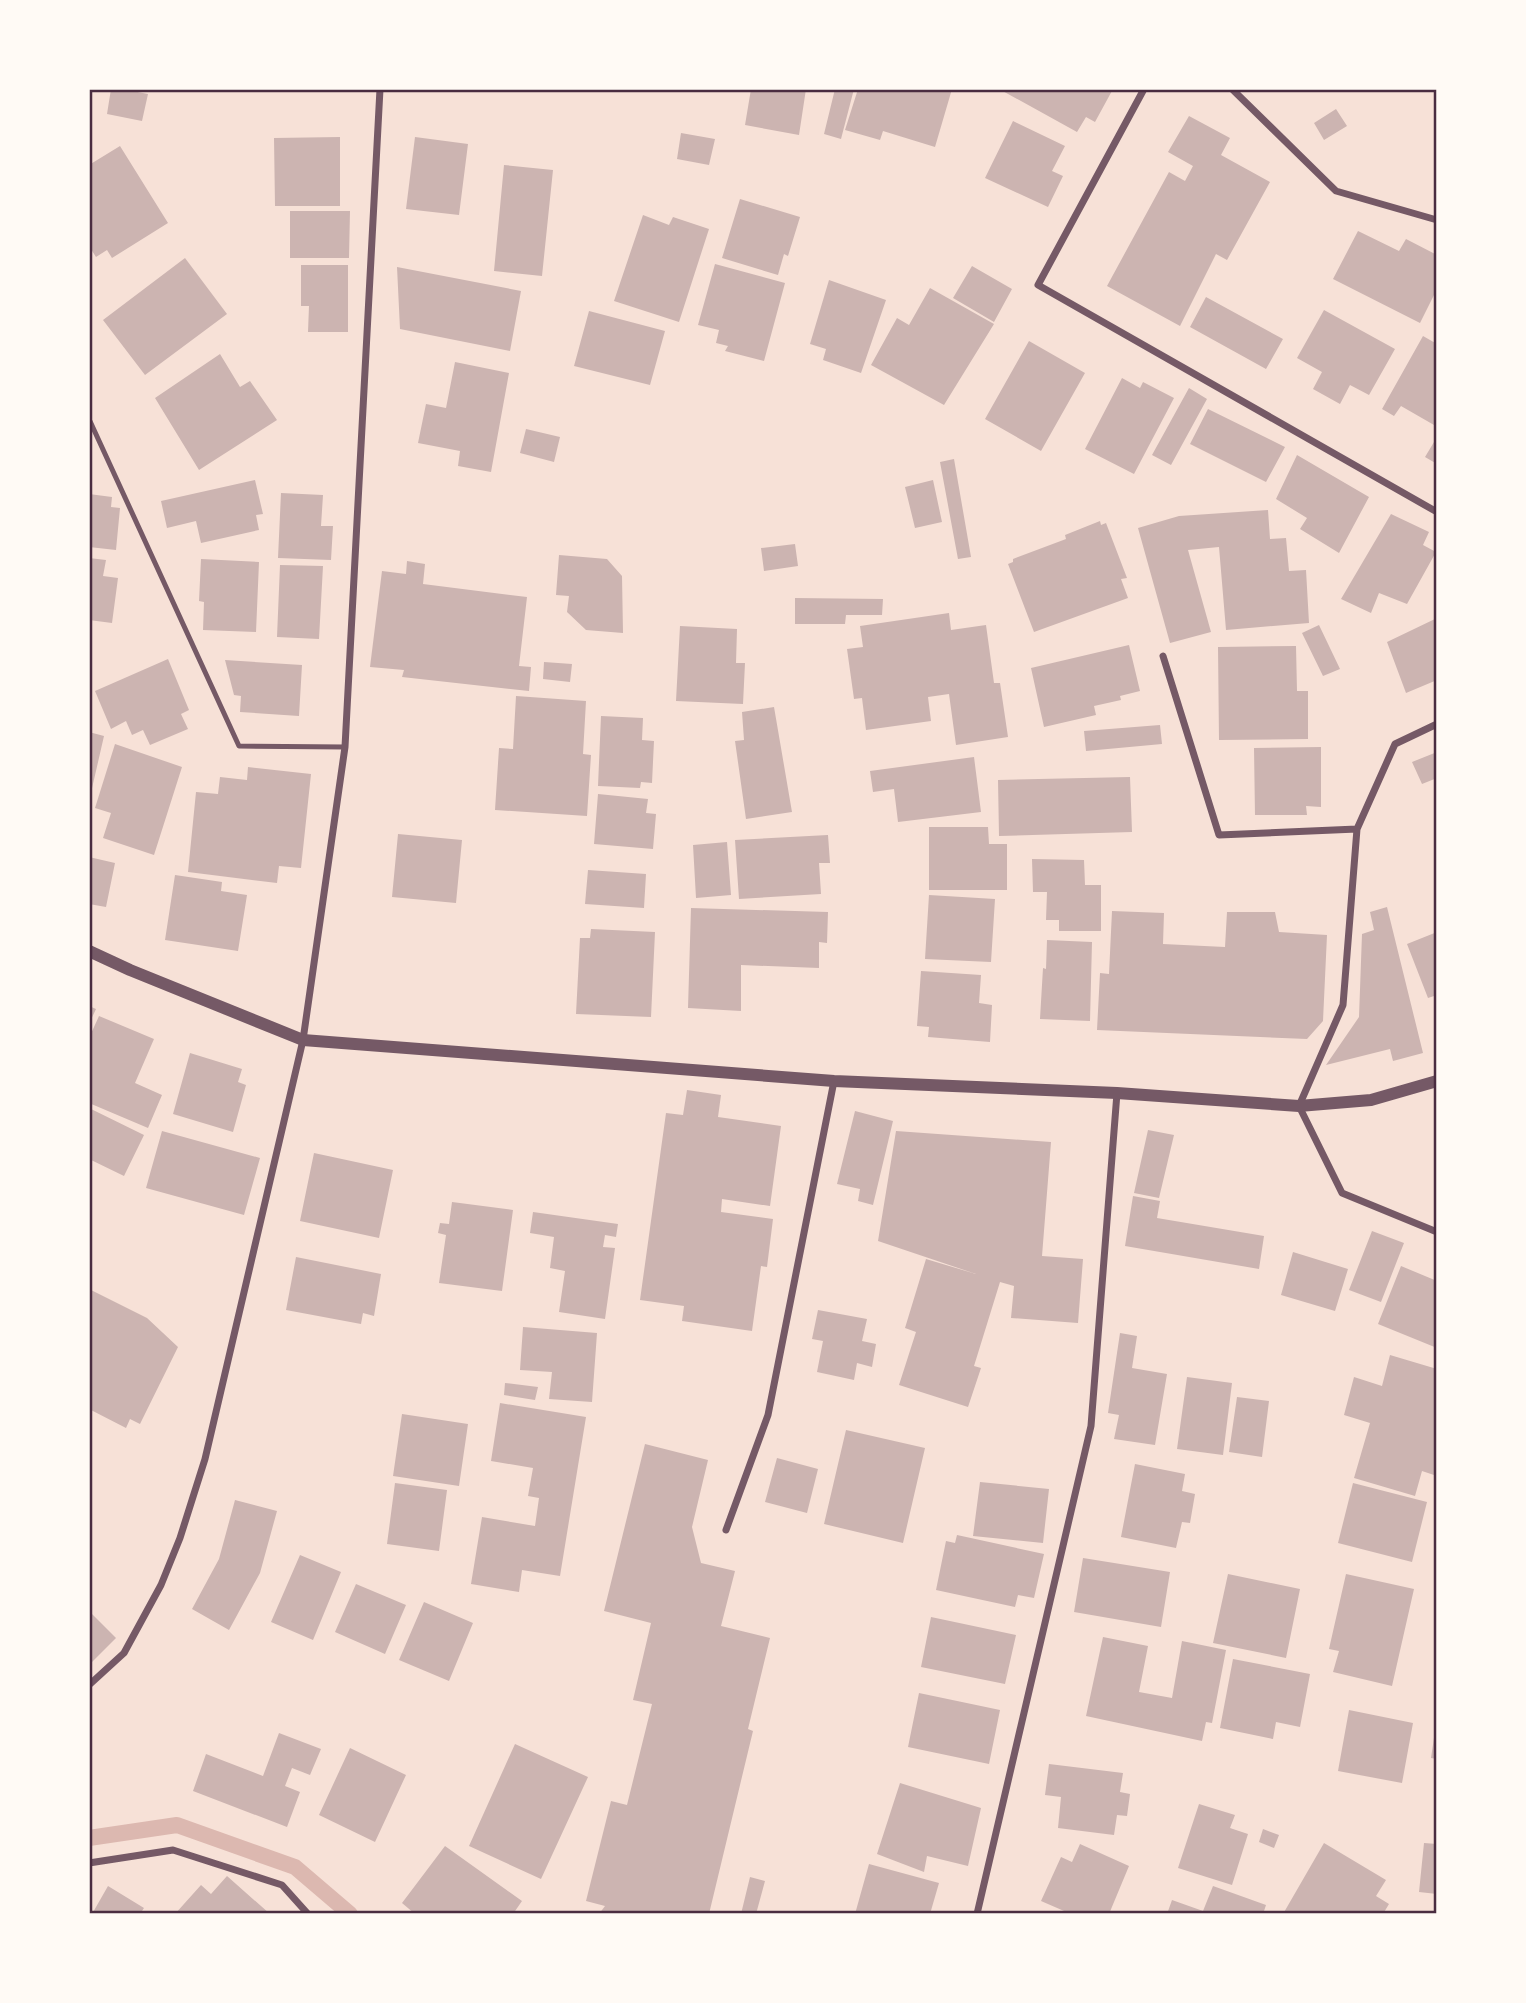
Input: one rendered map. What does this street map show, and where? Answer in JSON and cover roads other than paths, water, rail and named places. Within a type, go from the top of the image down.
[{"type":"street","points":[[89,1685],[124,1653],[161,1585],[184,1525],[205,1459],[303,1040],[345,747],[380,89]]},
{"type":"street","points":[[1144,89],[1038,285],[1437,512]]},
{"type":"street","points":[[1232,89],[1336,191],[1437,220]]},
{"type":"street","points":[[1163,656],[1219,835],[1357,829]]},
{"type":"street","points":[[1437,724],[1395,744],[1357,829],[1343,1005],[1300,1105],[1342,1193],[1437,1231]]},
{"type":"street","points":[[89,951],[303,1040],[834,1082],[1117,1093],[1300,1105],[1371,1100],[1437,1081]]},
{"type":"street","points":[[726,1530],[768,1415],[834,1082]]},
{"type":"street","points":[[977,1914],[1090,1426],[1117,1093]]},
{"type":"street","points":[[89,1863],[173,1850],[282,1885],[307,1914]]},
{"type":"lane","points":[[89,419],[239,746],[345,747]]},
{"type":"waterway","points":[[89,1838],[177,1825],[295,1867],[350,1914]]}]
